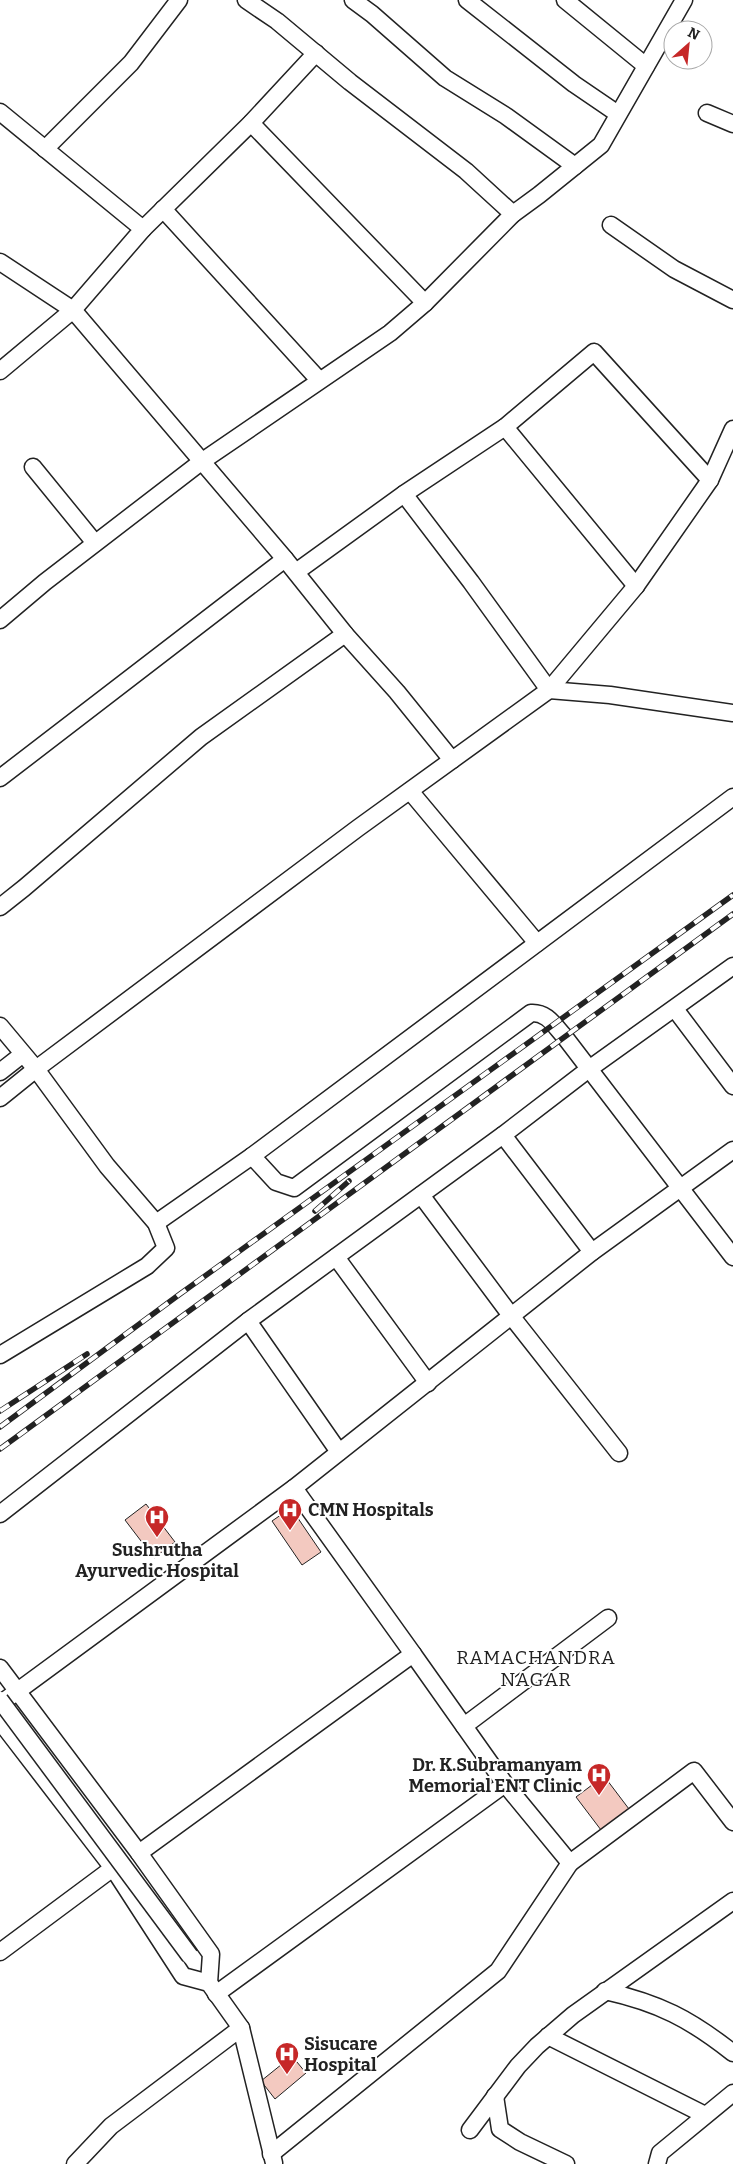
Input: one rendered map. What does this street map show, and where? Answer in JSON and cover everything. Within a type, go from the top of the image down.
[{"type":"street","points":[[46,149],[131,63],[179,0]]},
{"type":"street","points":[[246,0],[277,21],[466,171],[513,214]]},
{"type":"street","points":[[353,0],[372,14],[445,78],[506,116],[574,166]]},
{"type":"street","points":[[467,0],[574,84],[618,114]]},
{"type":"street","points":[[565,0],[646,66]]},
{"type":"street","points":[[0,620],[95,543],[201,462],[390,333],[426,303],[513,214],[601,145],[682,1]]},
{"type":"street","points":[[0,371],[73,310],[143,229],[251,123],[316,53]]},
{"type":"street","points":[[0,112],[143,229]]},
{"type":"street","points":[[707,113],[733,124]]},
{"type":"street","points":[[251,123],[426,303]]},
{"type":"street","points":[[163,209],[319,380]]},
{"type":"street","points":[[611,225],[674,270],[733,300]]},
{"type":"street","points":[[0,262],[73,310],[296,572],[345,634],[397,692],[452,760]]},
{"type":"street","points":[[296,572],[404,494],[505,427],[594,352],[710,480]]},
{"type":"street","points":[[505,427],[636,586]]},
{"type":"street","points":[[1,1098],[36,1069],[549,690],[636,586],[710,480],[733,429]]},
{"type":"street","points":[[33,467],[95,543]]},
{"type":"street","points":[[404,494],[471,582],[549,690],[610,695],[733,713]]},
{"type":"street","points":[[0,778],[285,559]]},
{"type":"street","points":[[0,906],[24,888],[201,737],[345,634]]},
{"type":"street","points":[[410,791],[538,943]]},
{"type":"street","points":[[156,1223],[252,1156],[733,797]]},
{"type":"street","points":[[0,1514],[248,1321],[503,1135],[589,1069],[733,966]]},
{"type":"street","points":[[675,1008],[733,1086]]},
{"type":"street","points":[[252,1156],[276,1182],[294,1188],[531,1013],[539,1012],[547,1016],[589,1069],[733,1257]]},
{"type":"street","points":[[0,1026],[36,1069],[107,1166],[156,1223],[166,1248],[147,1266],[0,1355]]},
{"type":"street","points":[[0,1072],[23,1054]]},
{"type":"street","points":[[503,1135],[592,1252]]},
{"type":"street","points":[[733,1150],[592,1252],[428,1384],[294,1488],[0,1702],[190,1956],[241,2028],[273,2159],[498,1971],[570,1863],[694,1771],[733,1822]]},
{"type":"street","points":[[421,1195],[512,1317],[619,1452]]},
{"type":"street","points":[[336,1257],[428,1384]]},
{"type":"street","points":[[248,1321],[339,1452]]},
{"type":"street","points":[[294,1488],[505,1784],[570,1863]]},
{"type":"street","points":[[464,1726],[608,1618]]},
{"type":"street","points":[[139,1853],[413,1654]]},
{"type":"street","points":[[0,1668],[139,1853],[211,1954],[213,1989]]},
{"type":"street","points":[[0,1721],[113,1868],[184,1976],[213,1989]]},
{"type":"street","points":[[213,1989],[505,1784]]},
{"type":"street","points":[[0,1952],[113,1868]]},
{"type":"street","points":[[470,2130],[518,2066],[548,2036],[605,1991],[733,1900]]},
{"type":"street","points":[[605,1991],[640,1999],[666,2009],[707,2033],[733,2053]]},
{"type":"street","points":[[75,2164],[111,2126],[241,2028]]},
{"type":"street","points":[[548,2036],[706,2115]]},
{"type":"street","points":[[657,2164],[660,2153],[733,2093]]},
{"type":"street","points":[[495,2096],[500,2129],[520,2142],[566,2164]]},
{"type":"building","points":[[146,1504],[175,1542],[154,1558],[125,1520]]},
{"type":"building","points":[[291,1508],[321,1552],[302,1565],[272,1521]]},
{"type":"building","points":[[604,1776],[629,1809],[601,1830],[576,1797]]},
{"type":"building","points":[[292,2056],[306,2073],[275,2099],[261,2081]]},
{"type":"railway","points":[[0,1427],[180,1294],[733,895]]},
{"type":"railway","points":[[0,1449],[733,914]]},
{"type":"railway","points":[[315,1211],[349,1181]]},
{"type":"railway","points":[[0,1411],[87,1354]]},
{"type":"place","name":"CMN Hospitals","points":[[290,1531]]},
{"type":"place","name":"Sushrutha Ayurvedic Hospital","points":[[157,1538]]},
{"type":"place","name":"Dr. K.Subramanyam Memorial ENT Clinic","points":[[599,1796]]},
{"type":"place","name":"Sisucare Hospital","points":[[287,2075]]},
{"type":"district","name":"RAMACHANDRA NAGAR","points":[[536,1668]]}]
